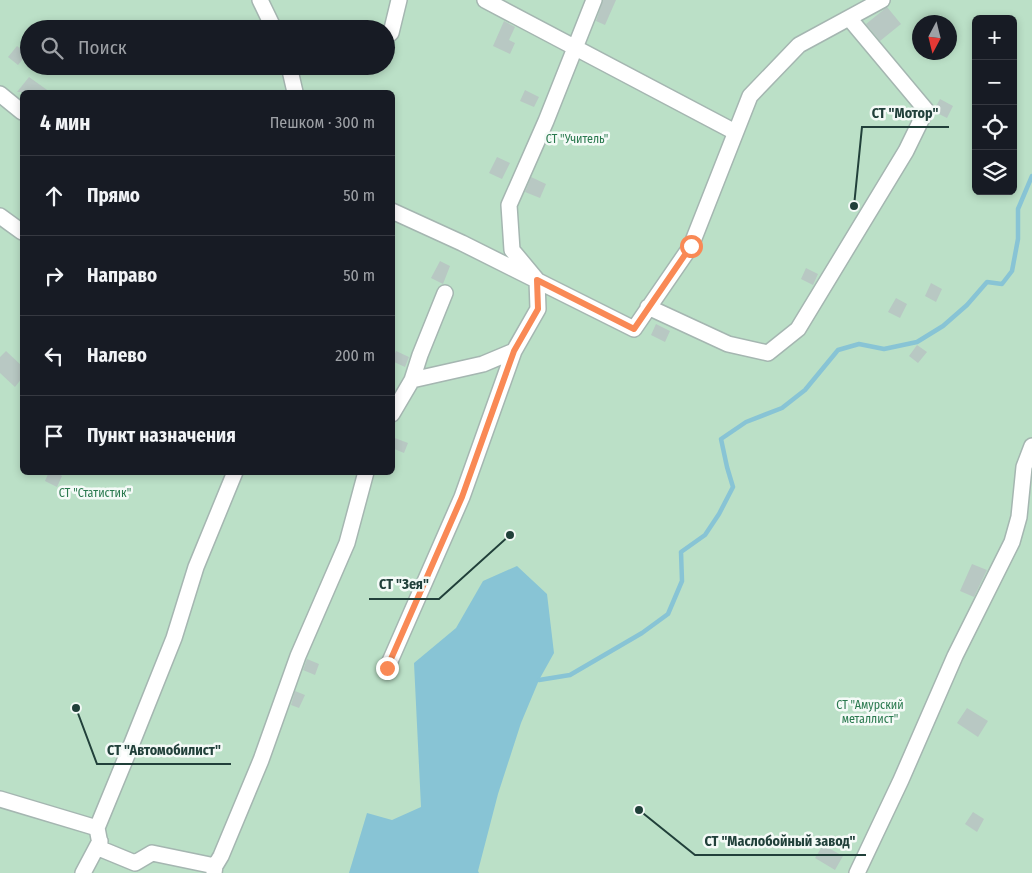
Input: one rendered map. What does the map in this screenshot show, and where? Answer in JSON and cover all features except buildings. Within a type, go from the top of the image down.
[{"type":"street","points":[[260,0],[270,20]]},
{"type":"street","points":[[395,20],[400,0]]},
{"type":"street","points":[[485,0],[735,132]]},
{"type":"street","points":[[387,668],[462,497],[514,351],[538,309],[537,280],[512,250],[509,205],[546,121],[594,0]]},
{"type":"street","points":[[395,212],[537,280],[634,329],[691,246],[750,96],[798,45],[882,0]]},
{"type":"street","points":[[648,307],[728,344],[768,353],[798,329],[906,151],[926,110],[850,18]]},
{"type":"street","points":[[291,75],[295,90]]},
{"type":"street","points":[[0,94],[20,110]]},
{"type":"street","points":[[0,216],[20,231]]},
{"type":"street","points":[[395,409],[412,380],[445,293]]},
{"type":"street","points":[[412,380],[483,364],[514,351]]},
{"type":"street","points":[[856,873],[901,780],[955,656],[1012,542],[1019,517],[1024,467],[1032,446]]},
{"type":"street","points":[[83,873],[174,638],[196,568],[235,475]]},
{"type":"street","points":[[98,835],[101,849],[135,863],[152,853],[215,869],[261,760],[298,656],[347,543],[365,475]]},
{"type":"street","points":[[0,799],[98,835]]},
{"type":"green space","points":[[0,0],[1032,0],[1032,873],[0,873]]},
{"type":"water","points":[[517,566],[547,594],[554,653],[539,680],[521,723],[498,794],[479,873],[349,873],[367,813],[392,820],[421,807],[414,663],[456,628],[483,581]]},
{"type":"waterway","points":[[539,680],[570,675],[642,633],[668,614],[682,581],[681,552],[705,535],[719,514],[733,487],[721,439],[746,422],[782,408],[805,390],[838,350],[859,344],[884,349],[917,342],[943,326],[967,305],[987,282],[1002,284],[1012,271],[1018,239],[1018,209],[1032,176]]},
{"type":"place","name":"СТ \"Мотор\"","points":[[854,206]]},
{"type":"place","name":"СТ \"Зея\"","points":[[510,535]]},
{"type":"place","name":"СТ \"Автомобилист\"","points":[[76,708]]},
{"type":"place","name":"СТ \"Маслобойный завод\"","points":[[639,810]]},
{"type":"route","points":[[387,668],[462,497],[514,351],[538,309],[537,280],[634,329],[691,246]]},
{"type":"park label","name":"СТ \"Учитель\"","points":[[577,139]]},
{"type":"park label","name":"СТ \"Статистик\"","points":[[95,493]]},
{"type":"park label","name":"СТ \"Амурский металлист\"","points":[[870,712]]}]
